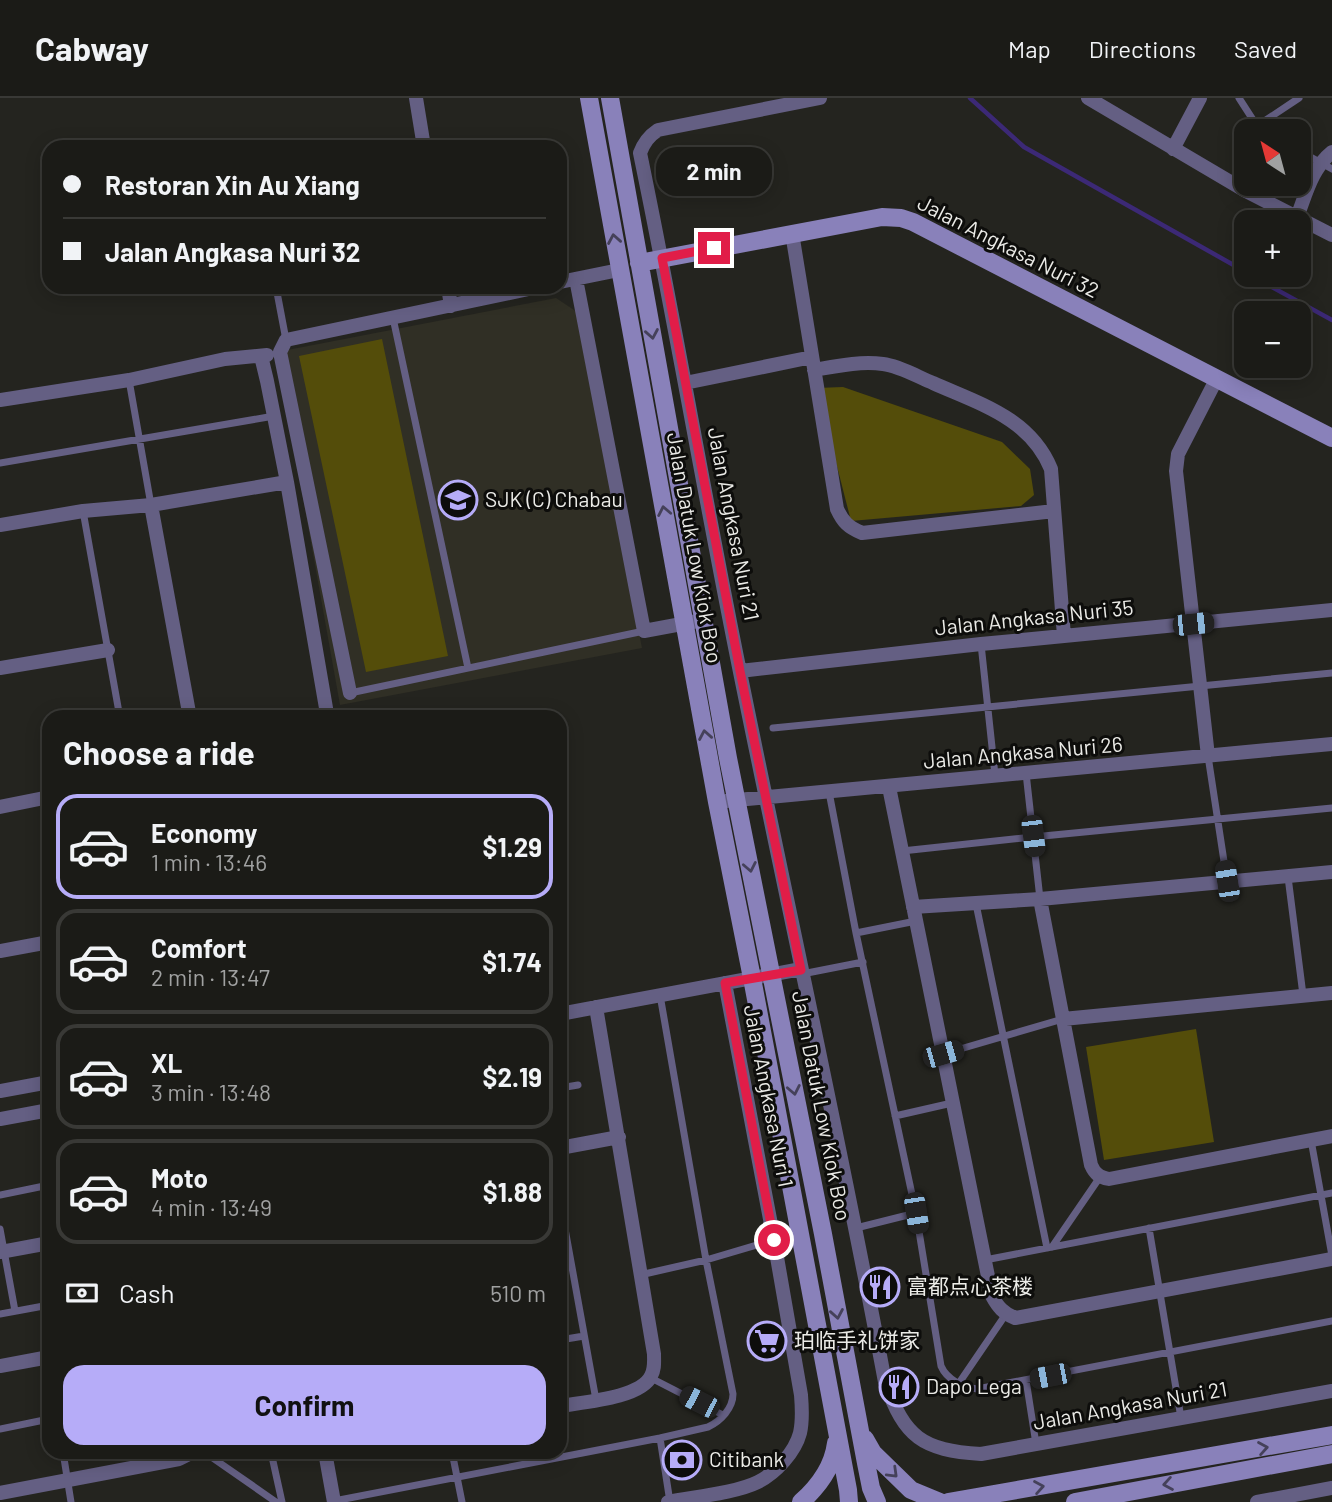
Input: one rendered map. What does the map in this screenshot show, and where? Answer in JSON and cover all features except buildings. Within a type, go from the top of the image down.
[{"type":"main road","name":"Jalan Datuk Low Kiok Boo","points":[[589,98],[619,270],[694,621],[736,800],[859,1430],[871,1488],[877,1502]]},
{"type":"main road","name":"Jalan Datuk Low Kiok Boo","points":[[610,98],[639,263],[694,621],[718,802],[849,1502]]},
{"type":"main road","name":"Jalan Angkasa Nuri 32","points":[[639,263],[883,217],[901,218],[1332,438]]},
{"type":"main road","points":[[859,1430],[873,1453],[911,1490],[940,1502]]},
{"type":"main road","points":[[801,1502],[817,1488],[834,1457],[837,1432]]},
{"type":"main road","points":[[948,1502],[1332,1435]]},
{"type":"main road","points":[[1075,1502],[1332,1454]]},
{"type":"street","points":[[416,98],[423,140]]},
{"type":"street","name":"Jalan Angkasa Nuri 21","points":[[820,98],[658,130],[650,135],[640,153],[740,671],[856,1228],[885,1382],[892,1402],[903,1422],[917,1437],[935,1448],[981,1454],[1332,1391]]},
{"type":"street","points":[[1088,98],[1244,190],[1283,210]]},
{"type":"street","points":[[1173,149],[1200,98]]},
{"type":"street","points":[[1301,210],[1332,152]]},
{"type":"street","points":[[1311,224],[1332,234]]},
{"type":"street","points":[[792,233],[837,509],[847,526],[862,533],[1054,511]]},
{"type":"street","points":[[567,281],[619,270]]},
{"type":"street","points":[[576,279],[644,631],[694,621]]},
{"type":"street","points":[[449,294],[451,306]]},
{"type":"street","points":[[0,400],[128,380],[225,359],[261,356],[283,346],[393,318],[506,294]]},
{"type":"street","points":[[283,346],[350,692]]},
{"type":"street","points":[[261,356],[288,482],[325,710]]},
{"type":"street","points":[[685,383],[813,364],[886,364],[1001,414],[1031,437],[1044,452],[1051,469],[1064,636]]},
{"type":"street","points":[[1208,756],[1176,471],[1178,454],[1217,379]]},
{"type":"street","points":[[0,525],[83,511],[151,505],[288,482]]},
{"type":"street","points":[[151,505],[189,710]]},
{"type":"street","name":"Jalan Angkasa Nuri 35","points":[[740,671],[981,643],[1332,610]]},
{"type":"street","points":[[0,668],[108,650]]},
{"type":"street","name":"Jalan Angkasa Nuri 26","points":[[718,802],[1332,744]]},
{"type":"street","points":[[889,786],[992,1296],[998,1306],[1015,1318],[1332,1257]]},
{"type":"street","points":[[0,807],[42,798]]},
{"type":"street","points":[[914,914],[976,903],[1332,872]]},
{"type":"street","points":[[1040,899],[1091,1165],[1100,1177],[1109,1179],[1332,1136]]},
{"type":"street","points":[[0,951],[42,943]]},
{"type":"street","points":[[567,1013],[752,978],[801,972]]},
{"type":"street","name":"Jalan Angkasa Nuri 1","points":[[669,1502],[741,1488],[760,1481],[776,1469],[791,1452],[800,1433],[801,1395],[725,983]]},
{"type":"street","points":[[1063,1019],[1332,993]]},
{"type":"street","points":[[567,1405],[629,1393],[651,1378],[654,1366],[596,1007]]},
{"type":"street","points":[[0,1091],[42,1083]]},
{"type":"street","points":[[0,1119],[42,1111]]},
{"type":"street","points":[[567,1147],[619,1137]]},
{"type":"street","points":[[2,1252],[42,1244]]},
{"type":"street","points":[[0,1366],[42,1360]]},
{"type":"street","points":[[0,1493],[179,1459]]},
{"type":"street","points":[[326,1459],[334,1501]]},
{"type":"street","points":[[1257,1502],[1332,1488]]},
{"type":"lane","points":[[1238,98],[1252,119]]},
{"type":"lane","points":[[1268,119],[1299,98]]},
{"type":"lane","points":[[276,294],[283,346]]},
{"type":"lane","points":[[393,318],[468,668]]},
{"type":"lane","points":[[128,380],[151,505]]},
{"type":"lane","points":[[0,463],[274,416]]},
{"type":"lane","points":[[83,511],[119,710]]},
{"type":"lane","points":[[350,692],[644,631]]},
{"type":"lane","points":[[981,643],[996,775]]},
{"type":"lane","points":[[773,728],[1332,673]]},
{"type":"lane","points":[[1208,756],[1227,881]]},
{"type":"lane","points":[[1026,772],[1040,899]]},
{"type":"lane","points":[[829,792],[916,1213],[941,1366],[945,1374],[959,1383],[977,1389],[1332,1321]]},
{"type":"lane","points":[[902,851],[1332,808]]},
{"type":"lane","points":[[1288,876],[1303,995]]},
{"type":"lane","points":[[976,903],[1002,1037],[1049,1248]]},
{"type":"lane","points":[[856,933],[914,914]]},
{"type":"lane","points":[[801,972],[863,962]]},
{"type":"lane","points":[[567,1455],[708,1427],[731,1406],[733,1394],[706,1260],[660,995]]},
{"type":"lane","points":[[943,1054],[1063,1019]]},
{"type":"lane","points":[[567,1087],[578,1085]]},
{"type":"lane","points":[[895,1116],[953,1103]]},
{"type":"lane","points":[[1311,1140],[1332,1257]]},
{"type":"lane","points":[[1049,1248],[1100,1177]]},
{"type":"lane","points":[[0,1195],[42,1186]]},
{"type":"lane","points":[[985,1260],[1332,1193]]},
{"type":"lane","points":[[856,1228],[916,1213]]},
{"type":"lane","points":[[1149,1228],[1181,1418]]},
{"type":"lane","points":[[0,1229],[2,1252],[15,1311]]},
{"type":"lane","points":[[640,1275],[706,1260],[774,1240]]},
{"type":"lane","points":[[567,1246],[596,1400]]},
{"type":"lane","points":[[0,1314],[42,1306]]},
{"type":"lane","points":[[959,1383],[1006,1314]]},
{"type":"lane","points":[[567,1339],[584,1336]]},
{"type":"lane","points":[[651,1378],[723,1415]]},
{"type":"lane","points":[[1026,1380],[1036,1444]]},
{"type":"lane","points":[[0,1429],[42,1420]]},
{"type":"lane","points":[[660,1438],[669,1502]]},
{"type":"lane","points":[[64,1459],[71,1502]]},
{"type":"lane","points":[[214,1459],[279,1502]]},
{"type":"lane","points":[[272,1459],[279,1502]]},
{"type":"lane","points":[[453,1459],[462,1502]]},
{"type":"lane","points":[[334,1501],[548,1459]]},
{"type":"shaded area","name":"SJK (C) Chabau","points":[[556,298],[577,312],[642,648],[340,705],[277,352]]},
{"type":"shaded area","points":[[382,339],[448,656],[366,672],[299,356]]},
{"type":"shaded area","points":[[843,387],[1002,442],[1030,469],[1034,495],[1021,506],[851,521],[817,388]]},
{"type":"shaded area","points":[[1196,1029],[1214,1142],[1104,1160],[1086,1047]]},
{"type":"waterway","points":[[970,98],[1024,147],[1234,265]]},
{"type":"waterway","points":[[1272,287],[1332,320]]},
{"type":"place","name":"SJK (C) Chabau","points":[[458,500]]},
{"type":"place","name":"富都点心茶楼","points":[[880,1287]]},
{"type":"place","name":"珀临手礼饼家","points":[[767,1341]]},
{"type":"place","name":"Dapo Lega","points":[[899,1387]]},
{"type":"place","name":"Citibank","points":[[682,1460]]},
{"type":"route","points":[[714,248],[662,258],[740,671],[801,970],[725,983],[774,1240]]}]
